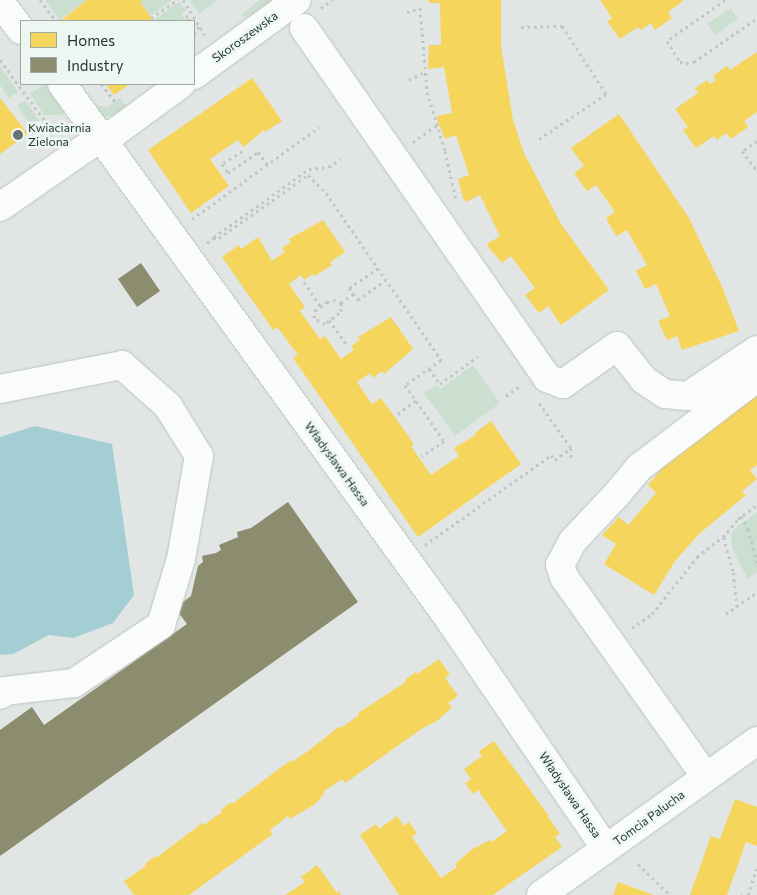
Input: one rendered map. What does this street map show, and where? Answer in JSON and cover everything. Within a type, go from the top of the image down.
[{"type":"street","name":"Skoroszewska","points":[[195,74],[297,0]]},
{"type":"street","points":[[0,2],[20,29]]},
{"type":"street","points":[[304,28],[547,378],[563,384],[617,346],[644,380],[665,394],[688,396],[757,350]]},
{"type":"street","name":"Władysława Hassa","points":[[63,85],[447,616],[606,848]]},
{"type":"street","points":[[0,207],[101,137],[114,132],[180,85]]},
{"type":"street","points":[[0,389],[122,365],[168,406],[199,456],[181,559],[161,625],[74,683],[5,692],[0,695]]},
{"type":"street","points":[[706,777],[564,577],[560,565],[572,541],[618,494],[640,467],[757,378]]},
{"type":"street","name":"Tomcia Palucha","points":[[541,895],[757,741]]},
{"type":"path","points":[[40,0],[55,20]]},
{"type":"path","points":[[151,18],[178,0]]},
{"type":"path","points":[[183,0],[194,20]]},
{"type":"path","points":[[725,0],[667,41],[680,62],[686,64],[694,62],[757,18]]},
{"type":"path","points":[[407,12],[420,8],[427,92],[457,204]]},
{"type":"path","points":[[188,20],[186,18],[190,14]]},
{"type":"path","points":[[195,21],[205,35]]},
{"type":"path","points":[[195,32],[199,26]]},
{"type":"path","points":[[521,27],[562,26],[606,94],[538,139]]},
{"type":"path","points":[[0,60],[53,132],[49,145]]},
{"type":"path","points":[[409,80],[426,71]]},
{"type":"path","points":[[102,85],[114,102]]},
{"type":"path","points":[[412,142],[437,125]]},
{"type":"path","points":[[194,217],[319,127]]},
{"type":"path","points":[[757,141],[742,150],[757,171]]},
{"type":"path","points":[[242,150],[222,164],[228,173],[258,152],[267,164]]},
{"type":"path","points":[[341,159],[329,167],[309,169],[212,239],[219,238],[308,175],[326,193],[441,360],[406,385],[444,441],[422,456]]},
{"type":"path","points":[[378,268],[349,288],[358,300],[386,280]]},
{"type":"path","points":[[304,282],[321,307]]},
{"type":"path","points":[[341,303],[354,294]]},
{"type":"path","points":[[333,300],[341,303],[342,309],[339,313],[325,324],[314,318],[315,311],[333,300]]},
{"type":"path","points":[[330,320],[347,345]]},
{"type":"path","points":[[429,369],[440,384],[478,356]]},
{"type":"path","points":[[506,396],[525,383]]},
{"type":"path","points":[[537,399],[570,448],[571,458]]},
{"type":"path","points":[[398,414],[416,400]]},
{"type":"path","points":[[425,545],[551,455],[555,460],[570,448]]},
{"type":"path","points":[[662,599],[697,557],[723,537],[741,516],[757,505]]},
{"type":"path","points":[[741,516],[748,529],[757,563]]},
{"type":"path","points":[[723,537],[733,571],[737,607]]},
{"type":"path","points":[[726,614],[757,592]]},
{"type":"path","points":[[638,864],[670,895]]},
{"type":"path","points":[[748,895],[757,868]]},
{"type":"path","points":[[662,895],[664,890]]},
{"type":"green space","points":[[45,0],[87,0],[59,20]]},
{"type":"green space","points":[[143,0],[172,0],[150,16],[140,2]]},
{"type":"green space","points":[[189,0],[218,0],[199,14]]},
{"type":"green space","points":[[260,0],[277,0],[251,18],[241,14]]},
{"type":"green space","points":[[179,2],[186,10],[181,14],[185,20],[154,20]]},
{"type":"green space","points":[[731,8],[738,19],[715,35],[707,24]]},
{"type":"green space","points":[[0,66],[18,92],[9,98],[0,85]]},
{"type":"green space","points":[[46,85],[65,112],[61,115],[44,115],[30,94]]},
{"type":"green space","points":[[120,98],[127,107],[114,116],[102,117],[92,110],[98,106],[108,107]]},
{"type":"green space","points":[[25,100],[42,124],[33,130],[17,106]]},
{"type":"green space","points":[[473,365],[500,403],[455,436],[424,393],[436,385],[440,389]]},
{"type":"green space","points":[[757,512],[757,572],[748,579],[733,551],[731,536],[733,530]]},
{"type":"water","points":[[35,426],[112,444],[134,595],[113,623],[73,638],[49,635],[13,654],[0,655],[0,437]]},
{"type":"building: Homes","points":[[87,0],[143,0],[140,2],[153,20],[61,20]]},
{"type":"building: Homes","points":[[429,0],[501,0],[501,46],[513,120],[524,153],[561,224],[609,290],[561,325],[548,306],[539,313],[525,295],[535,288],[511,256],[502,263],[489,248],[487,244],[500,236],[480,195],[466,202],[463,198],[458,179],[469,175],[456,135],[445,139],[437,120],[437,116],[452,113],[444,67],[428,69],[429,45],[441,45],[440,3],[429,3]]},
{"type":"building: Homes","points":[[600,0],[683,1],[668,12],[672,18],[655,30],[651,23],[641,30],[638,27],[620,39],[607,21],[612,18]]},
{"type":"building: Homes","points":[[757,52],[757,112],[744,121],[748,127],[731,139],[726,133],[717,140],[714,136],[696,148],[683,130],[688,127],[675,109],[698,93],[695,88],[707,80],[710,84],[716,80],[713,76],[727,66],[730,70]]},
{"type":"building: Homes","points":[[252,78],[282,121],[265,132],[264,130],[244,147],[238,140],[210,159],[229,186],[191,213],[148,150]]},
{"type":"building: Homes","points":[[107,85],[129,85],[114,95]]},
{"type":"building: Homes","points":[[0,98],[28,134],[0,154]]},
{"type":"building: Homes","points":[[619,114],[689,218],[723,289],[739,331],[682,350],[677,336],[667,340],[658,321],[670,316],[656,284],[645,289],[636,271],[647,265],[627,230],[616,236],[606,218],[615,212],[596,185],[587,191],[574,173],[584,166],[571,148]]},
{"type":"building: Homes","points":[[323,220],[345,252],[330,262],[332,265],[315,276],[313,274],[304,280],[301,275],[289,284],[305,307],[300,311],[320,339],[325,336],[341,359],[354,350],[351,346],[360,340],[358,337],[391,317],[413,349],[384,374],[382,371],[373,378],[370,373],[357,382],[372,404],[381,398],[414,444],[411,446],[431,475],[459,456],[454,448],[476,435],[475,433],[491,421],[521,464],[418,537],[293,358],[298,355],[277,327],[273,330],[222,257],[239,245],[241,249],[258,237],[272,261],[285,252],[282,248],[291,242],[289,239]]},
{"type":"building: Homes","points":[[757,393],[757,465],[750,470],[757,479],[742,491],[746,495],[699,534],[675,561],[654,595],[604,564],[616,544],[602,535],[619,517],[628,525],[656,493],[648,485],[660,471],[659,469]]},
{"type":"building: Homes","points":[[439,659],[450,675],[445,678],[458,696],[448,703],[452,707],[437,721],[423,728],[345,783],[342,779],[323,792],[324,794],[315,804],[290,819],[288,816],[270,830],[273,834],[189,895],[134,895],[124,881],[146,866],[145,864],[155,856],[156,858],[202,823],[204,825],[222,812],[221,810],[231,802],[232,804],[291,760],[292,762],[308,751],[340,726],[341,728],[359,715],[358,713],[406,682],[405,680],[416,672],[417,674]]},
{"type":"building: Homes","points":[[494,741],[549,816],[560,834],[555,837],[562,847],[493,895],[399,895],[360,835],[376,824],[379,829],[397,816],[404,826],[409,822],[417,833],[412,837],[441,878],[457,867],[455,864],[471,850],[490,840],[491,842],[507,831],[478,790],[473,794],[465,783],[471,779],[464,769],[482,756],[479,751]]},
{"type":"building: Homes","points":[[735,799],[757,807],[757,846],[746,842],[727,895],[690,895],[711,836],[720,839]]},
{"type":"building: Homes","points":[[317,865],[337,893],[339,891],[341,895],[285,895],[305,882],[301,877]]},
{"type":"building: Homes","points":[[618,882],[654,895],[613,895]]},
{"type":"building: Industry","points":[[141,263],[160,291],[137,307],[118,279]]},
{"type":"building: Industry","points":[[288,502],[358,602],[0,856],[0,730],[32,707],[44,725],[187,624],[175,608],[191,596],[198,566],[203,562],[202,556],[221,550],[219,545],[238,537],[237,532],[251,528]]},
{"type":"place","name":"Kwiaciarnia Zielona","points":[[18,135]]}]
